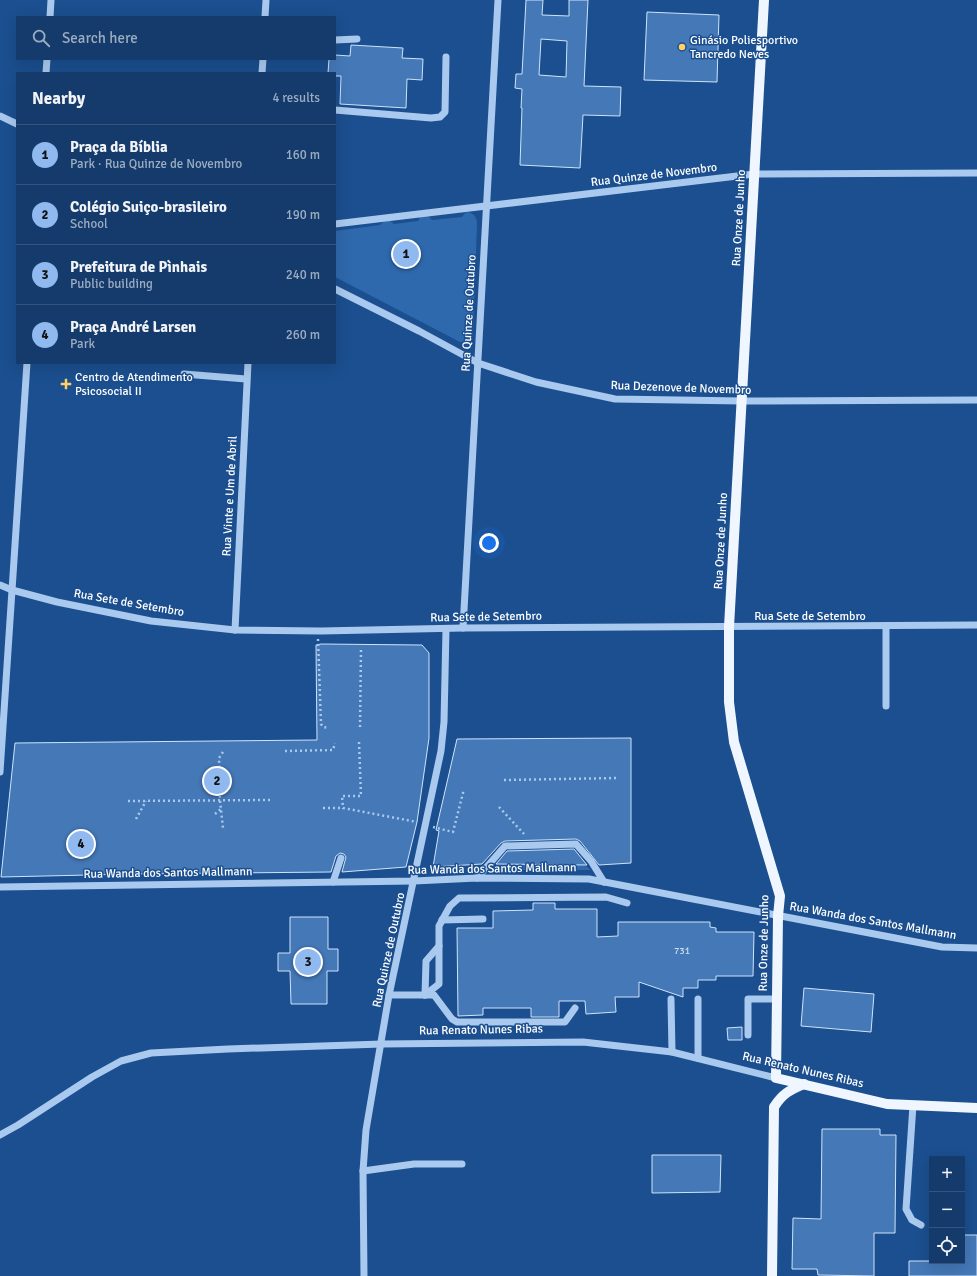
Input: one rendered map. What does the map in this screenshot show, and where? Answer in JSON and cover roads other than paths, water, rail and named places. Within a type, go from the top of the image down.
[{"type":"main road","name":"Rua Onze de Junho","points":[[764,0],[729,627],[729,702],[734,742],[780,896],[778,916],[776,1078]]},
{"type":"main road","name":"Rua Renato Nunes Ribas","points":[[776,1078],[887,1104],[977,1108]]},
{"type":"main road","points":[[772,1276],[774,1107],[780,1097],[790,1090],[804,1084]]},
{"type":"street","points":[[50,16],[51,0]]},
{"type":"street","points":[[265,16],[266,0]]},
{"type":"street","name":"Rua Quinze de Outubro","points":[[462,628],[498,0]]},
{"type":"street","points":[[336,40],[357,39]]},
{"type":"street","points":[[336,110],[431,118],[440,117],[445,112],[446,57]]},
{"type":"street","points":[[46,72],[47,60]]},
{"type":"street","points":[[262,72],[263,60]]},
{"type":"street","points":[[0,116],[16,124]]},
{"type":"street","name":"Rua Quinze de Novembro","points":[[336,224],[754,174],[977,173]]},
{"type":"street","name":"Rua Dezenove de Novembro","points":[[336,290],[478,363],[536,382],[615,399],[742,401],[977,400]]},
{"type":"street","points":[[0,772],[27,364]]},
{"type":"street","name":"Rua Vinte e Um de Abril","points":[[235,630],[248,364]]},
{"type":"street","points":[[184,374],[246,379]]},
{"type":"street","name":"Rua Sete de Setembro","points":[[0,585],[12,590],[57,602],[151,621],[235,630],[977,625]]},
{"type":"street","points":[[886,626],[886,706]]},
{"type":"street","name":"Rua Quinze de Outubro","points":[[364,1276],[363,1171],[366,1130],[382,1044],[389,995],[440,751],[444,722],[446,629]]},
{"type":"street","points":[[476,878],[505,846],[576,844],[591,861],[604,882]]},
{"type":"street","points":[[333,882],[341,858]]},
{"type":"street","name":"Rua Wanda dos Santos Mallmann","points":[[0,887],[414,881],[476,878],[589,879],[942,947],[977,948]]},
{"type":"street","points":[[425,994],[439,984],[439,926],[450,906],[459,898],[606,897],[627,903]]},
{"type":"street","points":[[442,920],[483,919]]},
{"type":"street","points":[[425,994],[426,961],[440,946]]},
{"type":"street","points":[[389,995],[434,994],[452,1020],[457,1022],[565,1022],[575,1008]]},
{"type":"street","points":[[671,999],[672,1052]]},
{"type":"street","points":[[698,999],[698,1058]]},
{"type":"street","points":[[748,1035],[748,999],[777,999]]},
{"type":"street","name":"Rua Renato Nunes Ribas","points":[[0,1136],[92,1077],[121,1061],[151,1053],[220,1049],[382,1044],[583,1042],[672,1052],[776,1078]]},
{"type":"street","points":[[913,1106],[906,1210],[912,1220],[921,1225]]},
{"type":"street","points":[[363,1171],[414,1164],[462,1164]]},
{"type":"place","name":"Ginásio Poliesportivo Tancredo Neves","points":[[682,47]]},
{"type":"place","name":"Praça da Bíblia","points":[[406,254]]},
{"type":"place","name":"Centro de Atendimento Psicosocial II","points":[[66,384]]},
{"type":"place","name":"Colégio Suiço-brasileiro","points":[[217,781]]},
{"type":"place","name":"Praça André Larsen","points":[[81,844]]},
{"type":"place","name":"Prefeitura de Pìnhais","points":[[308,962]]}]
